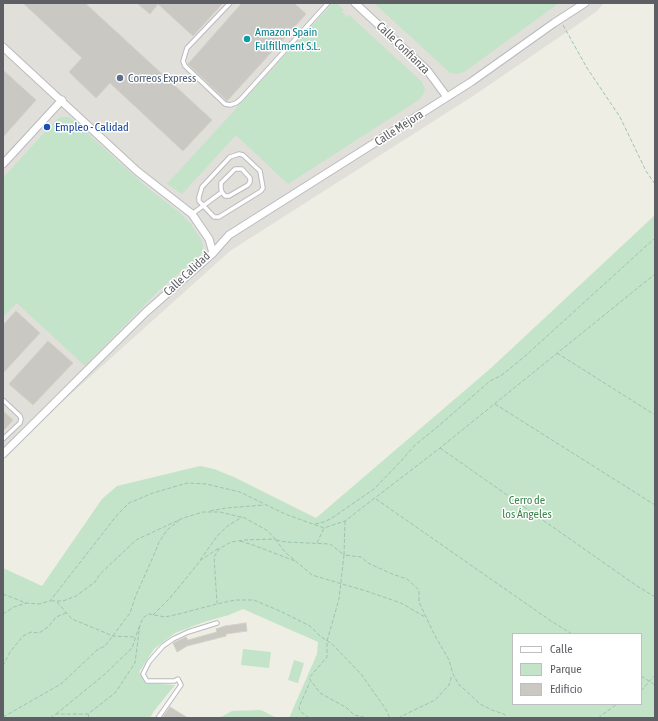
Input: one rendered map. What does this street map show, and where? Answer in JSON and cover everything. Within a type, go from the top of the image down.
[{"type":"street","name":"Calle Confianza","points":[[355,3],[427,70],[447,97]]},
{"type":"street","name":"Calle Mejora","points":[[213,253],[229,235],[471,82],[559,19],[585,3]]},
{"type":"street","name":"Calle Calidad","points":[[3,47],[137,171],[192,214],[209,239],[213,253],[150,308],[3,454]]},
{"type":"street","points":[[3,164],[62,100]]},
{"type":"lane","points":[[230,3],[187,48],[183,61],[184,66],[225,104],[230,105],[240,100],[328,3]]},
{"type":"lane","points":[[242,154],[260,171],[263,188],[261,191],[219,217],[212,216],[203,206],[199,202],[202,187],[230,157],[242,154]]},
{"type":"lane","points":[[235,169],[242,169],[250,178],[248,185],[229,196],[225,196],[222,192],[221,183],[235,169]]},
{"type":"lane","points":[[192,214],[222,192]]},
{"type":"lane","points":[[3,400],[20,416],[21,419],[20,423],[3,439]]},
{"type":"lane","points":[[158,718],[181,685],[178,679],[174,681],[147,681],[144,674],[149,662],[163,646],[173,639],[188,632],[217,623]]},
{"type":"path","points":[[559,19],[587,68],[620,117],[646,172],[655,184]]},
{"type":"path","points":[[314,525],[328,520],[374,489],[402,460],[414,445],[435,429],[484,386],[502,375],[655,238]]},
{"type":"path","points":[[50,601],[117,515],[130,503],[153,493],[187,483],[206,484],[240,492],[266,505],[324,528],[345,521],[376,499],[385,490],[440,448],[655,274]]},
{"type":"path","points":[[557,353],[655,415]]},
{"type":"path","points":[[494,404],[655,505]]},
{"type":"path","points":[[440,448],[637,586],[655,597]]},
{"type":"path","points":[[376,499],[570,633]]},
{"type":"path","points":[[3,594],[26,603],[39,604],[50,601],[63,601],[76,596],[95,582],[100,574],[136,540],[183,518],[226,508],[266,505]]},
{"type":"path","points":[[206,512],[220,512],[242,517],[268,531],[285,552],[312,575],[366,590],[401,603],[426,618]]},
{"type":"path","points":[[153,615],[170,598],[198,564],[218,535],[229,525],[242,517]]},
{"type":"path","points":[[3,717],[61,684],[97,650],[105,646],[130,613],[136,595],[154,557],[159,542],[167,530],[183,518]]},
{"type":"path","points":[[309,718],[300,711],[300,707],[310,681],[309,678],[327,657],[328,641],[339,599],[341,584],[345,521]]},
{"type":"path","points":[[317,544],[324,528]]},
{"type":"path","points":[[198,564],[213,550],[231,542],[275,539],[286,542],[330,544],[344,555],[361,557],[368,563],[407,579],[419,590],[419,602],[449,660],[452,674],[459,685],[480,704],[504,714],[508,718]]},
{"type":"path","points":[[238,541],[253,545],[296,562]]},
{"type":"path","points":[[217,604],[214,557],[219,548],[223,546]]},
{"type":"path","points":[[50,718],[104,675],[132,648],[140,624],[144,617],[149,614],[165,617],[235,600],[254,600],[310,626],[328,641],[361,674],[385,708],[390,718]]},
{"type":"path","points":[[57,601],[72,619],[113,636],[135,637]]},
{"type":"path","points":[[3,614],[14,607],[26,603]]},
{"type":"path","points":[[3,666],[10,652],[23,636],[31,632],[39,633],[48,627],[56,617],[66,613]]},
{"type":"path","points":[[56,714],[88,714],[115,693],[135,663],[140,624]]},
{"type":"path","points":[[398,718],[435,700],[449,685],[452,674]]},
{"type":"path","points":[[642,690],[655,676]]},
{"type":"path","points":[[642,677],[655,685]]},
{"type":"path","points":[[310,681],[320,693],[347,708],[354,715],[368,718]]},
{"type":"path","points":[[598,718],[616,705]]},
{"type":"path","points":[[88,714],[89,718]]},
{"type":"shaded area","points":[[3,3],[604,3],[596,12],[473,96],[230,251],[3,455]]},
{"type":"green space","points":[[333,3],[336,3],[344,10],[342,12],[347,17],[349,15],[422,82],[425,90],[422,96],[417,101],[288,184],[236,135],[182,194],[167,184]]},
{"type":"green space","points":[[374,3],[559,3],[464,72],[457,74],[450,73]]},
{"type":"green space","points":[[61,117],[69,117],[73,120],[144,185],[181,214],[191,224],[202,241],[203,246],[202,253],[158,291],[85,366],[17,303],[3,317],[3,178],[57,119]]},
{"type":"green space","name":"Cerro de los Ángeles","points":[[655,215],[655,718],[289,718],[317,654],[318,642],[243,609],[175,633],[154,649],[139,672],[146,683],[175,685],[150,718],[3,718],[3,568],[42,586],[102,499],[117,486],[200,466],[214,469],[234,477],[316,518],[491,368]]},
{"type":"green space","points":[[243,649],[271,652],[269,668],[241,665]]},
{"type":"green space","points":[[294,660],[304,663],[298,683],[288,680]]},
{"type":"green space","points":[[261,710],[277,718],[219,718],[232,711]]},
{"type":"building","name":"Correos Express","points":[[23,3],[85,3],[212,120],[183,151],[110,83],[96,98],[69,72],[82,58]]},
{"type":"building","points":[[137,3],[223,3],[193,36],[158,4],[150,14]]},
{"type":"building","name":"Amazon Spain Fulfillment S.L.","points":[[242,3],[294,3],[306,14],[227,101],[188,64]]},
{"type":"building","points":[[3,70],[36,100],[3,137]]},
{"type":"building","points":[[16,311],[40,333],[3,373],[3,325]]},
{"type":"building","points":[[48,341],[73,363],[33,405],[9,384]]},
{"type":"building","points":[[3,411],[13,420],[3,431]]},
{"type":"building","points":[[246,623],[247,631],[226,634],[226,636],[187,646],[177,652],[173,643],[186,637],[188,640],[217,632],[216,629],[225,626]]},
{"type":"building","points":[[170,707],[188,718],[162,718]]},
{"type":"place","name":"Amazon Spain Fulfillment S.L.","points":[[247,39]]},
{"type":"place","name":"Correos Express","points":[[120,78]]},
{"type":"place","name":"Empleo - Calidad","points":[[47,127]]}]
